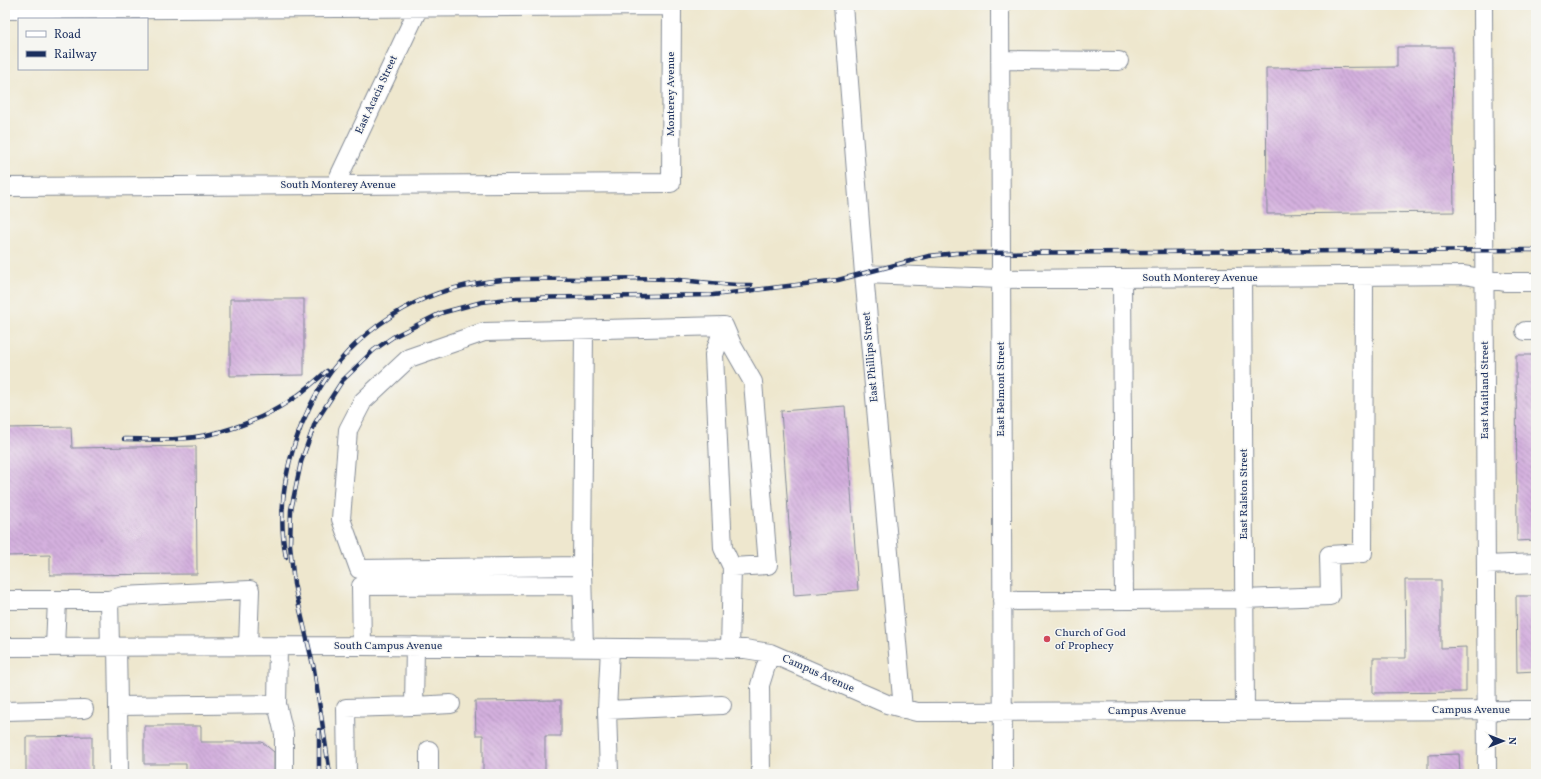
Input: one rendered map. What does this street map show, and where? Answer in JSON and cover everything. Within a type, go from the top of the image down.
[{"type":"street","name":"East Phillips Street","points":[[843,5],[864,274],[903,709]]},
{"type":"street","name":"East Belmont Street","points":[[1000,5],[1002,774]]},
{"type":"street","name":"East Maitland Street","points":[[1484,5],[1487,774]]},
{"type":"street","points":[[5,10],[420,6]]},
{"type":"street","name":"Monterey Avenue","points":[[420,6],[672,6],[671,183]]},
{"type":"street","name":"East Acacia Street","points":[[335,185],[420,6]]},
{"type":"street","points":[[1000,60],[1120,62]]},
{"type":"street","name":"South Monterey Avenue","points":[[5,187],[671,183]]},
{"type":"street","name":"South Monterey Avenue","points":[[864,274],[1001,279],[1464,275],[1506,282],[1536,282]]},
{"type":"street","points":[[1002,601],[1244,600],[1330,596],[1329,555],[1363,553],[1364,276]]},
{"type":"street","name":"East Ralston Street","points":[[1242,277],[1245,711]]},
{"type":"street","points":[[1122,278],[1124,600]]},
{"type":"street","points":[[362,646],[360,577],[341,519],[348,430],[363,401],[409,358],[484,332],[724,326]]},
{"type":"street","points":[[724,326],[754,382],[768,565],[732,567]]},
{"type":"street","points":[[724,326],[714,355],[723,548],[732,567],[730,649]]},
{"type":"street","points":[[584,330],[582,566],[584,648]]},
{"type":"street","points":[[1486,565],[1536,563]]},
{"type":"street","points":[[360,577],[582,566]]},
{"type":"street","points":[[360,577],[582,585]]},
{"type":"street","points":[[5,600],[109,600],[123,596],[250,590],[248,646]]},
{"type":"street","points":[[55,647],[57,600]]},
{"type":"street","points":[[109,600],[118,706],[119,774]]},
{"type":"street","points":[[278,646],[277,704],[284,734],[284,774]]},
{"type":"street","points":[[414,706],[415,646]]},
{"type":"street","name":"South Campus Avenue","points":[[5,647],[415,646],[730,649],[770,653]]},
{"type":"street","points":[[608,774],[607,710],[610,648]]},
{"type":"street","points":[[761,774],[760,685],[770,653]]},
{"type":"street","name":"Campus Avenue","points":[[770,653],[887,704],[917,712],[1536,710]]},
{"type":"street","points":[[118,706],[277,704]]},
{"type":"street","points":[[348,774],[346,708],[451,704]]},
{"type":"street","points":[[607,710],[722,705]]},
{"type":"street","points":[[5,710],[84,709]]},
{"type":"street","points":[[429,750],[430,774]]},
{"type":"building","points":[[1397,47],[1452,47],[1454,212],[1267,214],[1266,68],[1397,67]]},
{"type":"building","points":[[230,299],[304,299],[304,375],[230,376]]},
{"type":"building","points":[[1516,355],[1536,355],[1536,540],[1517,541]]},
{"type":"building","points":[[845,406],[858,590],[794,595],[781,411]]},
{"type":"building","points":[[71,427],[72,448],[196,446],[197,574],[50,575],[50,555],[5,556],[5,428]]},
{"type":"building","points":[[1405,580],[1441,580],[1441,648],[1466,647],[1466,692],[1373,693],[1373,658],[1406,658]]},
{"type":"building","points":[[1516,596],[1536,596],[1536,671],[1517,672]]},
{"type":"building","points":[[561,700],[561,736],[545,736],[545,774],[483,774],[483,735],[476,735],[475,701]]},
{"type":"building","points":[[144,726],[201,726],[201,742],[262,742],[274,752],[274,774],[186,774],[186,764],[144,764]]},
{"type":"building","points":[[92,736],[92,774],[26,774],[26,737]]},
{"type":"building","points":[[1459,754],[1460,774],[1428,774],[1428,755]]},
{"type":"railway","points":[[330,774],[314,669],[294,584],[290,545],[291,510],[301,462],[315,423],[342,381],[374,350],[393,337],[441,313],[482,302],[517,298],[713,295],[838,280],[929,256],[956,253],[1536,250]]},
{"type":"railway","points":[[286,557],[282,518],[286,480],[295,442],[310,406],[323,383],[340,361],[359,341],[380,324],[402,310],[427,298],[452,289],[479,283],[505,280],[644,278],[729,285],[751,285]]},
{"type":"railway","points":[[124,439],[191,438],[221,432],[236,427],[278,408],[300,394],[327,371]]},
{"type":"railway","points":[[319,730],[319,774]]},
{"type":"place","name":"Church of God of Prophecy","points":[[1047,639]]}]
